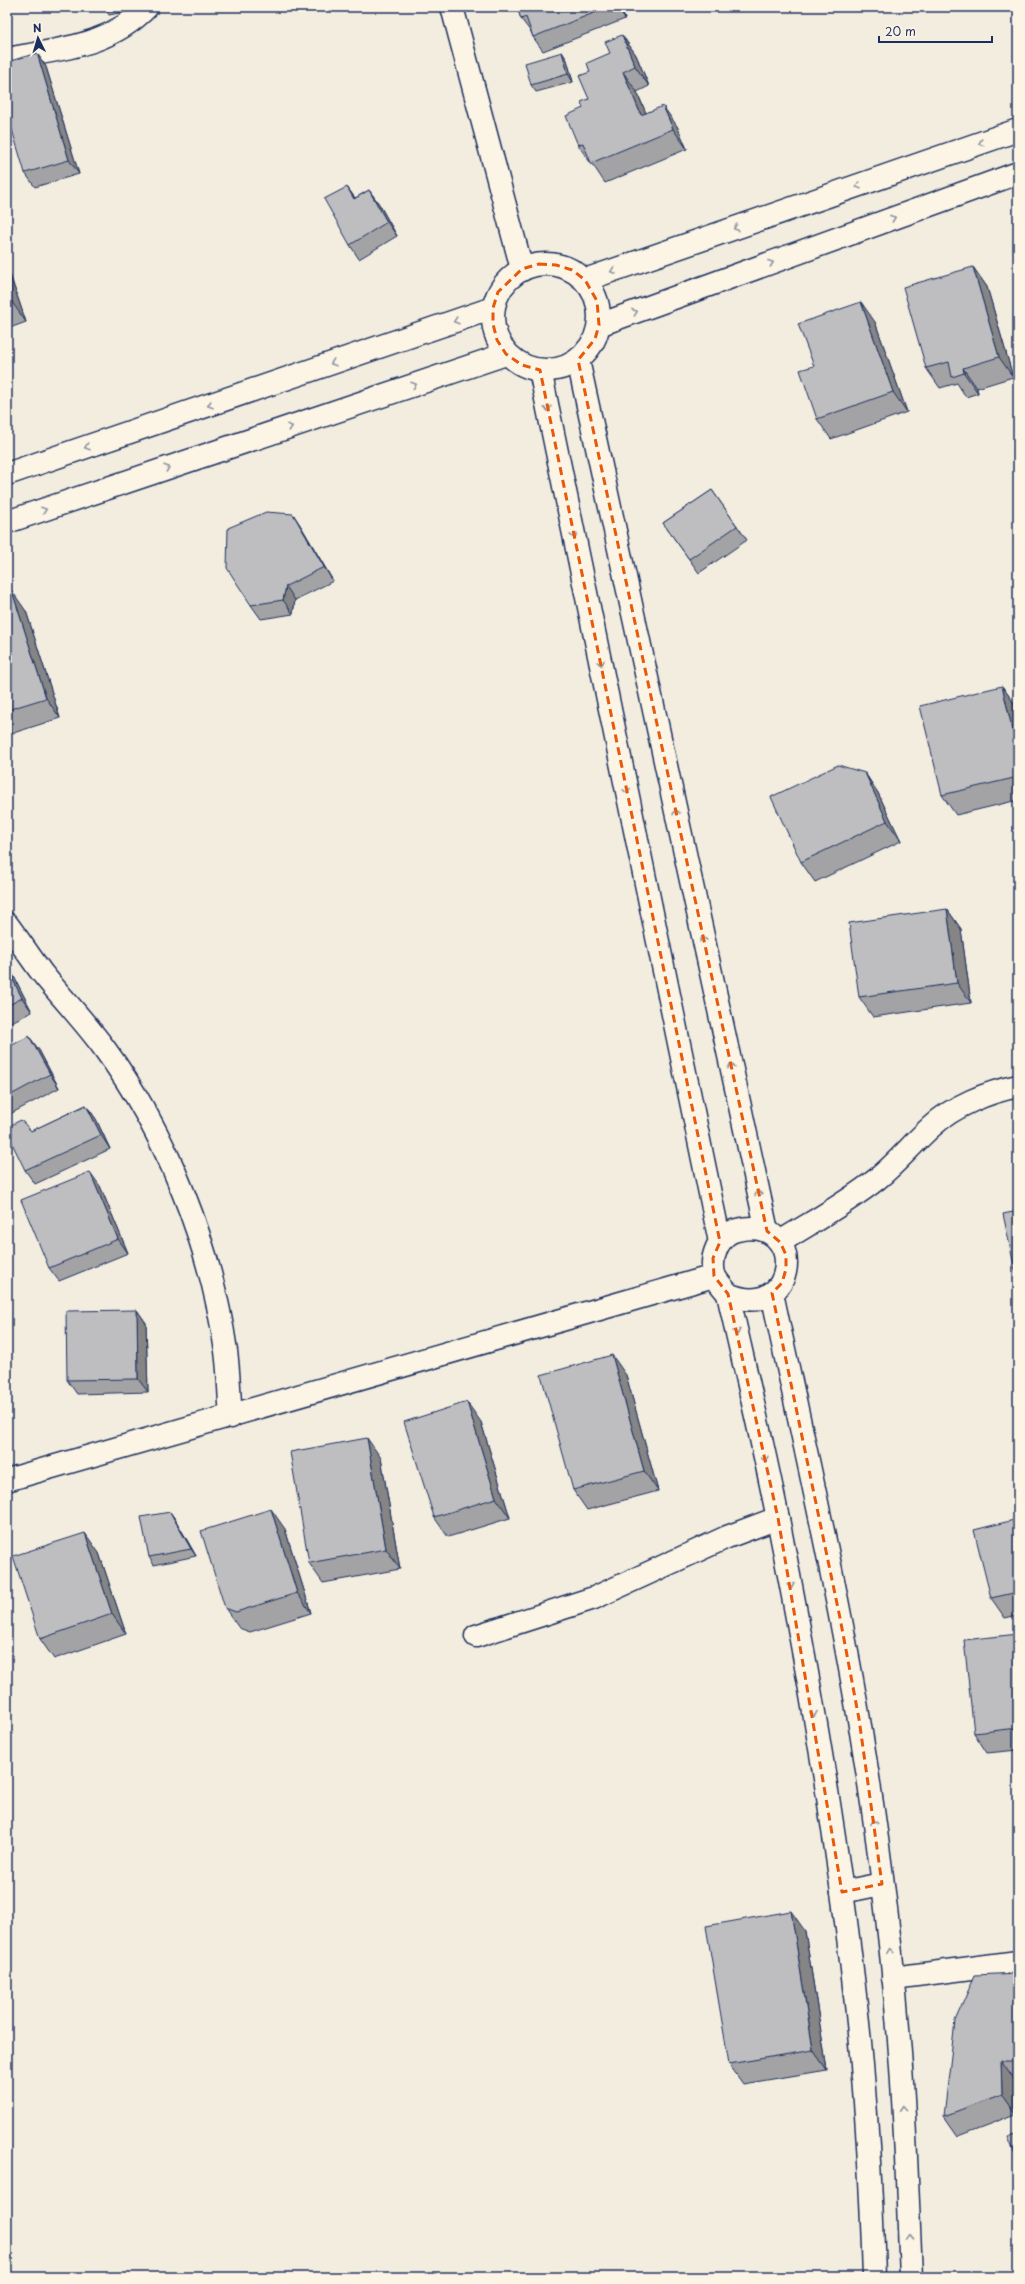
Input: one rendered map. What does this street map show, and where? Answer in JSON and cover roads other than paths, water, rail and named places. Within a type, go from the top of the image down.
[{"type":"street","points":[[7,59],[95,42],[131,22],[146,7]]},
{"type":"street","points":[[452,7],[522,269]]},
{"type":"street","points":[[585,280],[1018,130]]},
{"type":"street","points":[[599,325],[1018,173]]},
{"type":"street","points":[[539,264],[556,265],[572,270],[585,280],[597,301],[599,325],[595,339],[588,350],[578,360],[566,367],[553,370],[540,370],[522,365],[506,354],[497,340],[493,324],[493,308],[498,292],[509,279],[522,269],[539,264]]},
{"type":"street","points":[[7,474],[493,308]]},
{"type":"street","points":[[7,522],[506,354]]},
{"type":"street","points":[[578,360],[773,1236],[786,1255],[786,1269],[782,1283],[772,1293],[758,1300],[742,1300],[728,1294]]},
{"type":"street","points":[[540,370],[720,1242]]},
{"type":"street","points":[[7,924],[41,971],[104,1048],[134,1094],[164,1149],[193,1220],[215,1295],[226,1351],[231,1417]]},
{"type":"street","points":[[874,2277],[862,2067],[842,1892],[812,1706],[778,1518],[728,1294],[714,1276],[713,1258],[720,1242],[733,1231],[750,1227],[773,1236],[864,1189],[889,1170],[932,1126],[955,1110],[980,1097],[1018,1086]]},
{"type":"street","points":[[7,1480],[231,1417],[714,1276]]},
{"type":"street","points":[[772,1293],[840,1618],[859,1719],[882,1884],[893,1978],[906,2153],[911,2277]]},
{"type":"street","points":[[476,1636],[594,1598],[727,1537],[778,1518]]},
{"type":"street","points":[[842,1892],[882,1884]]},
{"type":"street","points":[[893,1978],[1018,1962]]}]
